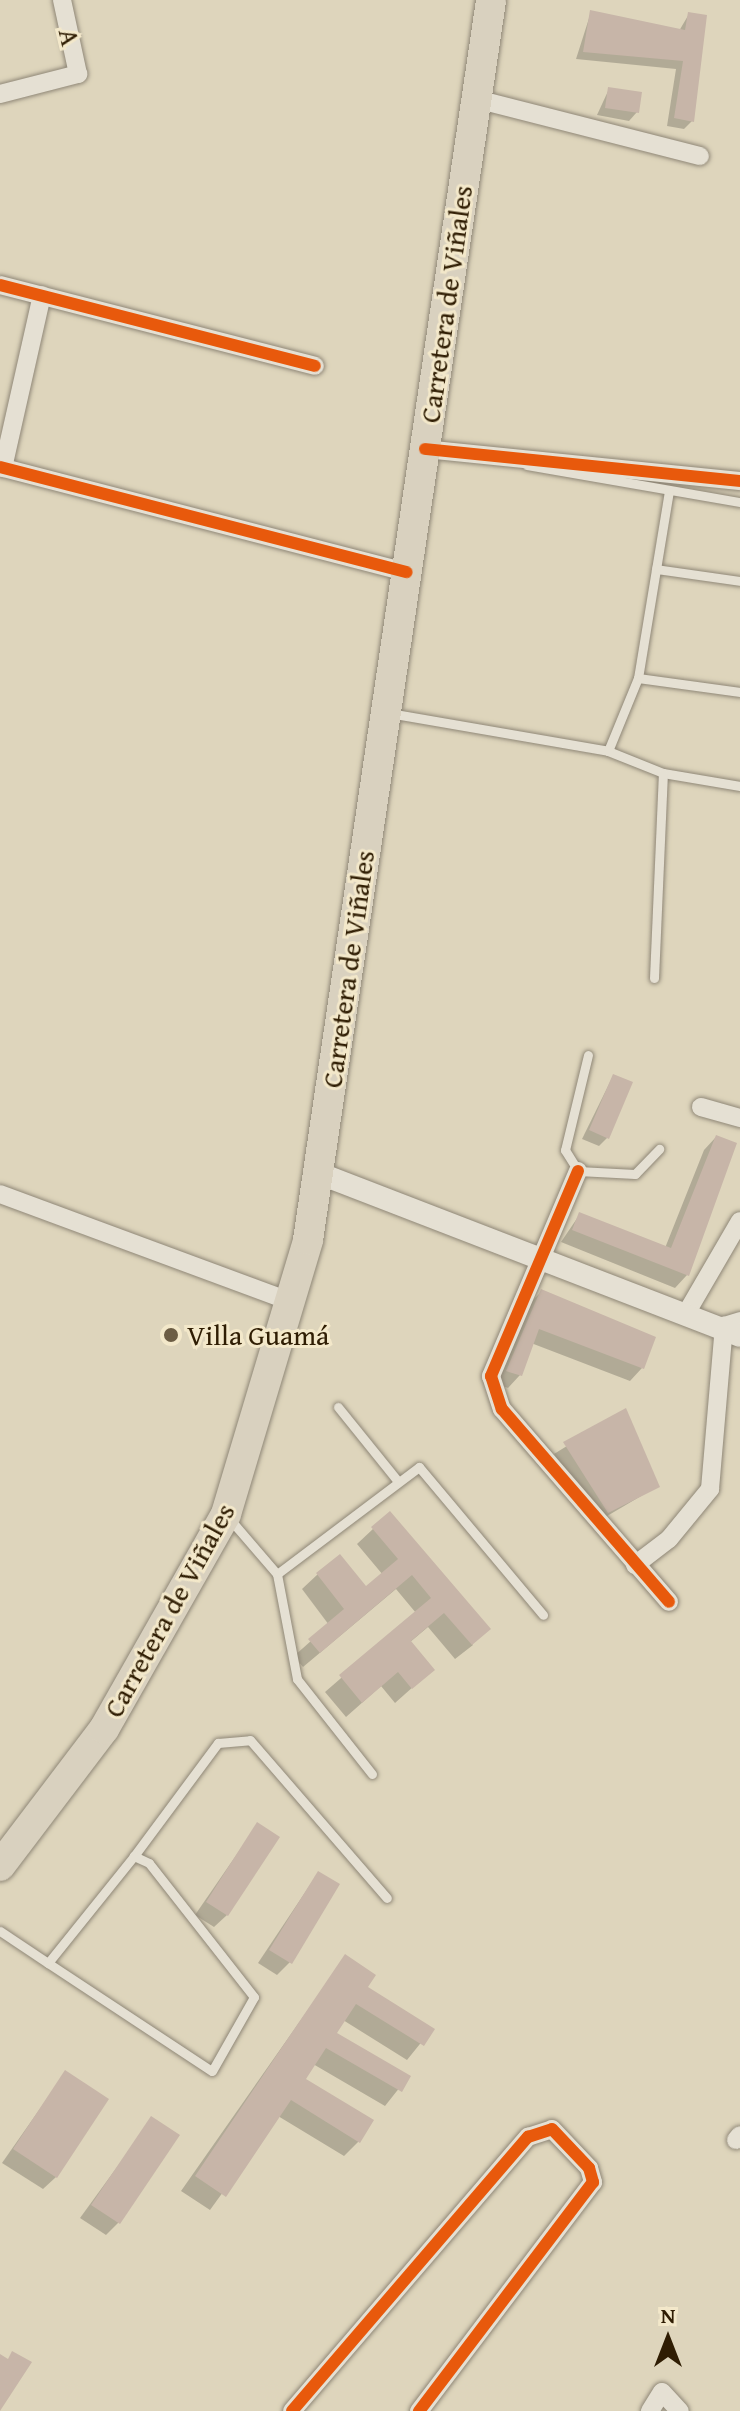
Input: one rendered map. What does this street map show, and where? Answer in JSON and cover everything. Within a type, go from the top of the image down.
[{"type":"main road","name":"Carretera de Viñales","points":[[0,1866],[104,1729],[226,1514],[290,1301],[318,1173],[491,0]]},
{"type":"street","name":"A","points":[[0,94],[78,74],[62,0]]},
{"type":"street","points":[[476,99],[700,156]]},
{"type":"street","points":[[0,285],[315,366]]},
{"type":"street","points":[[42,295],[2,467],[407,572]]},
{"type":"street","points":[[425,449],[740,481]]},
{"type":"street","points":[[701,1107],[740,1118]]},
{"type":"street","points":[[578,1171],[537,1256],[491,1376],[502,1409],[669,1602]]},
{"type":"street","points":[[318,1173],[735,1328],[710,1489],[669,1539],[635,1565]]},
{"type":"street","points":[[0,1194],[290,1301]]},
{"type":"street","points":[[687,1312],[740,1221]]},
{"type":"street","points":[[292,2411],[528,2137],[552,2129],[589,2168],[593,2182],[419,2411]]},
{"type":"street","points":[[650,2411],[662,2392],[680,2411]]},
{"type":"lane","points":[[511,457],[552,474],[740,502]]},
{"type":"lane","points":[[608,751],[638,678],[669,491]]},
{"type":"lane","points":[[656,569],[740,581]]},
{"type":"lane","points":[[638,678],[740,692]]},
{"type":"lane","points":[[386,713],[608,751],[663,773],[740,786]]},
{"type":"lane","points":[[654,978],[663,773]]},
{"type":"lane","points":[[588,1055],[565,1150],[578,1171],[635,1174],[659,1149]]},
{"type":"lane","points":[[338,1407],[396,1479]]},
{"type":"lane","points":[[277,1574],[396,1479],[425,1469],[543,1615]]},
{"type":"lane","points":[[226,1514],[277,1574],[297,1679],[372,1774]]},
{"type":"lane","points":[[48,1963],[134,1856],[218,1743],[250,1740],[387,1898]]},
{"type":"lane","points":[[0,1931],[212,2071],[254,1997],[149,1863],[134,1856]]},
{"type":"building","points":[[590,10],[685,30],[688,12],[707,15],[694,122],[674,118],[683,61],[583,52]]},
{"type":"building","points":[[608,87],[642,92],[639,113],[605,108]]},
{"type":"building","points":[[613,1074],[633,1082],[609,1139],[589,1130]]},
{"type":"building","points":[[716,1135],[737,1143],[689,1276],[572,1230],[579,1212],[671,1248]]},
{"type":"building","points":[[541,1289],[656,1337],[644,1369],[539,1329],[522,1376],[506,1371]]},
{"type":"building","points":[[626,1408],[660,1487],[608,1513],[563,1442]]},
{"type":"building","points":[[390,1511],[491,1629],[472,1645],[444,1613],[411,1641],[435,1670],[412,1689],[398,1672],[362,1703],[339,1675],[431,1598],[412,1575],[320,1653],[308,1639],[344,1609],[316,1573],[340,1554],[366,1586],[398,1559],[371,1527]]},
{"type":"building","points":[[257,1822],[280,1837],[228,1916],[206,1902]]},
{"type":"building","points":[[318,1871],[340,1884],[292,1964],[269,1950]]},
{"type":"building","points":[[345,1954],[376,1975],[368,1987],[435,2029],[424,2046],[356,2004],[337,2033],[411,2076],[402,2092],[326,2048],[306,2079],[374,2120],[360,2143],[291,2100],[226,2197],[195,2176]]},
{"type":"building","points":[[65,2070],[109,2099],[57,2178],[13,2149]]},
{"type":"building","points":[[151,2116],[180,2135],[120,2224],[91,2205]]},
{"type":"building","points":[[12,2351],[32,2362],[0,2411],[0,2354],[8,2359]]},
{"type":"cycle path","points":[[0,285],[315,366]]},
{"type":"cycle path","points":[[425,449],[740,481]]},
{"type":"cycle path","points":[[0,467],[407,572]]},
{"type":"cycle path","points":[[578,1171],[491,1376],[502,1409],[669,1602]]},
{"type":"cycle path","points":[[292,2411],[528,2137],[552,2129],[589,2168],[593,2182],[419,2411]]},
{"type":"place","name":"Villa Guamá","points":[[171,1335]]}]
